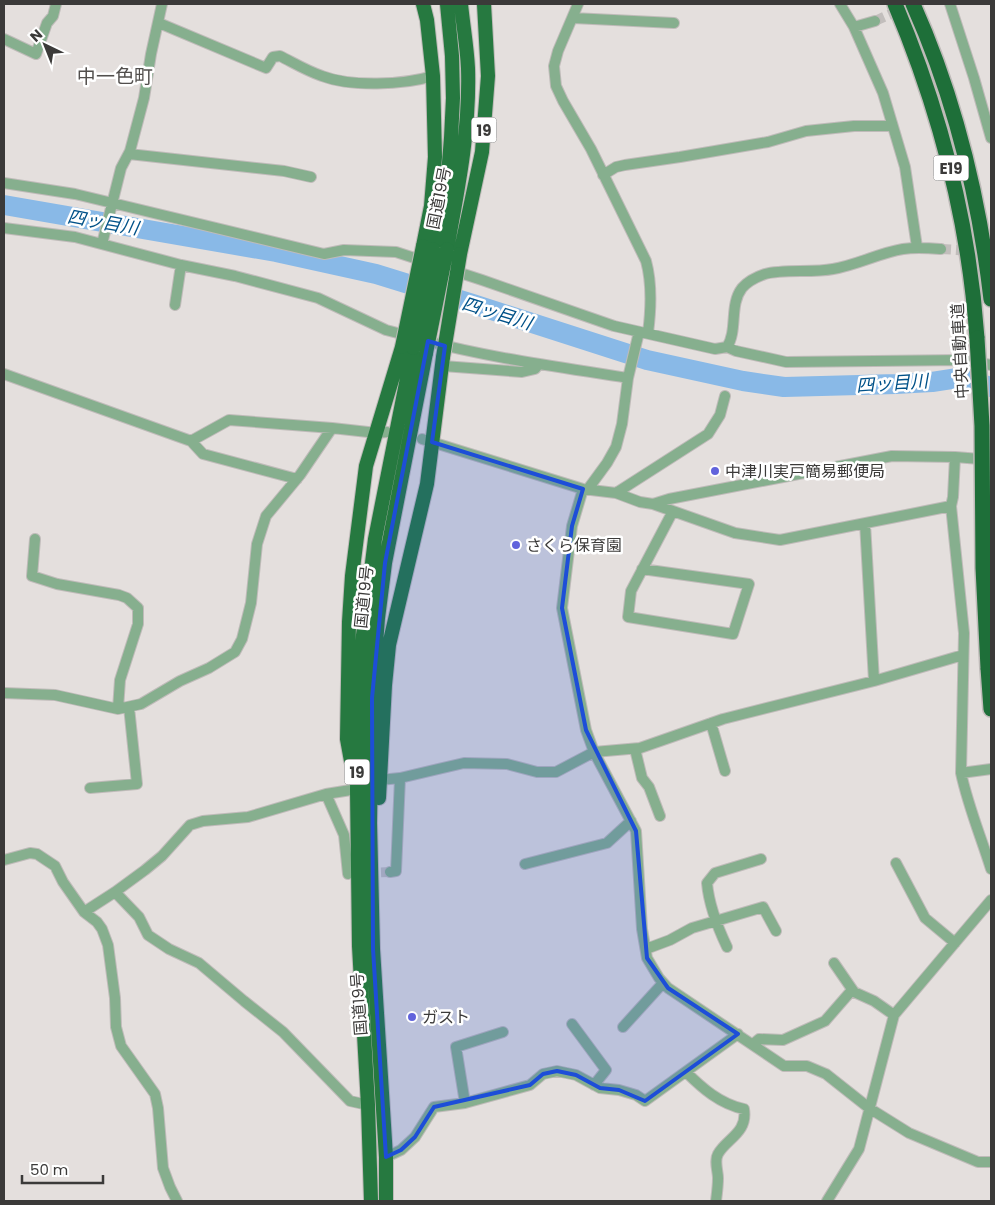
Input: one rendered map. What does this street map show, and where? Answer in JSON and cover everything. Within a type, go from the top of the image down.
[{"type":"highway","name":"19","points":[[356,789],[348,739],[349,622],[352,576],[366,466],[382,433],[414,349],[428,248],[435,157],[432,76],[427,20],[423,4]]},
{"type":"highway","name":"国道19号","points":[[428,248],[446,199],[451,138],[453,98],[452,56],[447,4]]},
{"type":"highway","name":"国道19号","points":[[371,1201],[368,1105],[359,946],[356,789],[363,635],[375,539],[414,349],[454,252],[467,116],[468,68],[461,4]]},
{"type":"highway","name":"19","points":[[370,823],[379,805],[385,684],[389,645],[427,484],[427,441],[443,362],[454,252],[482,152],[488,76],[484,4]]},
{"type":"highway","name":"中央自動車道","points":[[895,4],[914,49],[949,160],[960,204],[968,249],[974,294],[982,426],[982,568],[991,709]]},
{"type":"highway","name":"E19","points":[[913,4],[926,34],[951,105],[971,176],[980,218],[991,299]]},
{"type":"highway","name":"国道19号","points":[[386,1201],[386,1157],[373,949],[370,823],[372,698],[378,618],[395,508],[414,349]]},
{"type":"street","points":[[4,39],[36,54],[56,4]]},
{"type":"street","points":[[102,244],[121,168],[128,154],[144,98],[149,62],[162,4]]},
{"type":"street","points":[[578,4],[558,51],[554,76],[556,86],[591,149],[646,261],[649,270],[650,318],[641,336],[629,376],[622,424],[616,447],[607,463],[586,489],[572,526],[562,608],[582,715],[594,752],[636,831],[642,929],[647,958],[668,988],[784,1066],[807,1066],[826,1074],[869,1108],[909,1133],[978,1162],[991,1162]]},
{"type":"street","points":[[840,4],[854,27],[882,94],[905,167],[918,247]]},
{"type":"street","points":[[950,4],[991,138]]},
{"type":"street","points":[[573,18],[674,23]]},
{"type":"street","points":[[854,27],[875,21]]},
{"type":"street","points":[[159,23],[266,68],[273,57],[280,56],[323,77],[341,80],[376,83],[415,81],[432,76]]},
{"type":"street","points":[[603,175],[616,167],[625,165],[680,158],[758,143],[806,131],[854,126],[892,126]]},
{"type":"street","points":[[128,154],[284,171],[311,177]]},
{"type":"street","points":[[4,183],[112,202],[324,254],[344,250],[396,252],[641,336],[715,349],[727,347],[736,351],[786,362],[962,360],[991,364]]},
{"type":"street","points":[[4,228],[75,237],[318,298],[386,330],[458,349],[539,364],[629,376]]},
{"type":"street","points":[[727,347],[732,334],[737,296],[753,279],[768,274],[834,269],[893,251],[918,247],[941,249]]},
{"type":"street","points":[[175,305],[181,265]]},
{"type":"street","points":[[443,362],[522,372],[535,369],[539,364]]},
{"type":"street","points":[[4,374],[191,441],[203,454],[296,479]]},
{"type":"street","points":[[616,493],[708,434],[720,414],[725,396]]},
{"type":"street","points":[[191,441],[229,420],[382,433]]},
{"type":"street","points":[[4,693],[55,694],[118,709],[141,704],[235,652],[242,639],[251,603],[257,544],[266,516],[296,479],[332,428]]},
{"type":"street","points":[[427,441],[586,489],[616,493],[640,502],[653,504],[735,533],[780,540],[950,506]]},
{"type":"street","points":[[653,504],[668,499],[892,456],[955,456],[991,463]]},
{"type":"street","points":[[955,456],[953,497],[950,506],[964,633],[965,794],[976,820],[991,869]]},
{"type":"street","points":[[642,569],[749,584],[733,634],[628,617],[631,591],[642,569],[672,511]]},
{"type":"street","points":[[865,523],[874,681]]},
{"type":"street","points":[[35,539],[32,576],[57,584],[119,595],[127,598],[138,608],[138,624],[120,680],[118,709]]},
{"type":"street","points":[[380,780],[400,778],[464,763],[507,764],[537,772],[556,772],[594,752],[635,749],[711,723],[874,681],[963,655]]},
{"type":"street","points":[[90,788],[136,784],[129,707]]},
{"type":"street","points":[[711,723],[725,771]]},
{"type":"street","points":[[635,749],[642,778],[650,788],[660,816]]},
{"type":"street","points":[[966,773],[991,769]]},
{"type":"street","points":[[390,872],[396,870],[400,778]]},
{"type":"street","points":[[84,912],[115,892],[162,856],[190,825],[203,821],[248,817],[326,794],[356,789]]},
{"type":"street","points":[[326,794],[344,835],[348,874]]},
{"type":"street","points":[[524,864],[607,843],[631,821]]},
{"type":"street","points":[[4,860],[30,853],[37,854],[55,866],[63,882],[84,912],[97,922],[104,934],[108,945],[115,998],[116,1028],[121,1046],[155,1094],[163,1168],[177,1201]]},
{"type":"street","points":[[727,947],[715,921],[708,898],[707,883],[715,872],[762,860]]},
{"type":"street","points":[[896,864],[925,918],[955,943]]},
{"type":"street","points":[[115,892],[139,918],[148,935],[169,949],[199,963],[283,1032],[350,1101],[368,1105]]},
{"type":"street","points":[[827,1201],[859,1149],[894,1015],[991,900]]},
{"type":"street","points":[[646,949],[670,940],[692,928],[763,907],[776,931]]},
{"type":"street","points":[[834,963],[854,992],[874,1001],[894,1015]]},
{"type":"street","points":[[623,1027],[663,983]]},
{"type":"street","points":[[753,1044],[759,1039],[783,1040],[825,1021],[852,990]]},
{"type":"street","points":[[572,1024],[606,1070],[594,1085]]},
{"type":"street","points":[[465,1103],[456,1047],[503,1032]]},
{"type":"street","points":[[386,1157],[401,1150],[415,1137],[434,1107],[465,1103],[530,1084],[543,1074],[558,1071],[576,1075],[600,1088],[619,1090],[645,1101],[738,1034]]},
{"type":"street","points":[[686,1072],[701,1087],[720,1100],[734,1107],[744,1109],[745,1115],[738,1133],[718,1154],[716,1159],[718,1190],[716,1201]]},
{"type":"highlighted area","points":[[428,341],[445,346],[432,442],[583,489],[572,526],[562,608],[586,730],[636,831],[647,958],[668,988],[738,1034],[645,1101],[619,1090],[600,1088],[576,1075],[557,1071],[543,1074],[530,1085],[434,1107],[415,1137],[401,1150],[386,1157],[373,949],[372,698],[385,563]]},
{"type":"waterway","name":"四ッ目川","points":[[4,205],[276,252],[376,274],[647,360],[743,381],[784,387],[896,384],[958,378],[991,387]]},
{"type":"tunnel","points":[[875,21],[913,4]]},
{"type":"tunnel","points":[[941,249],[990,252]]},
{"type":"tunnel","points":[[366,873],[390,872]]},
{"type":"place","name":"中津川実戸簡易郵便局","points":[[715,471]]},
{"type":"place","name":"さくら保育園","points":[[516,545]]},
{"type":"place","name":"ガスト","points":[[412,1017]]},
{"type":"district","name":"中一色町","points":[[115,76]]}]
